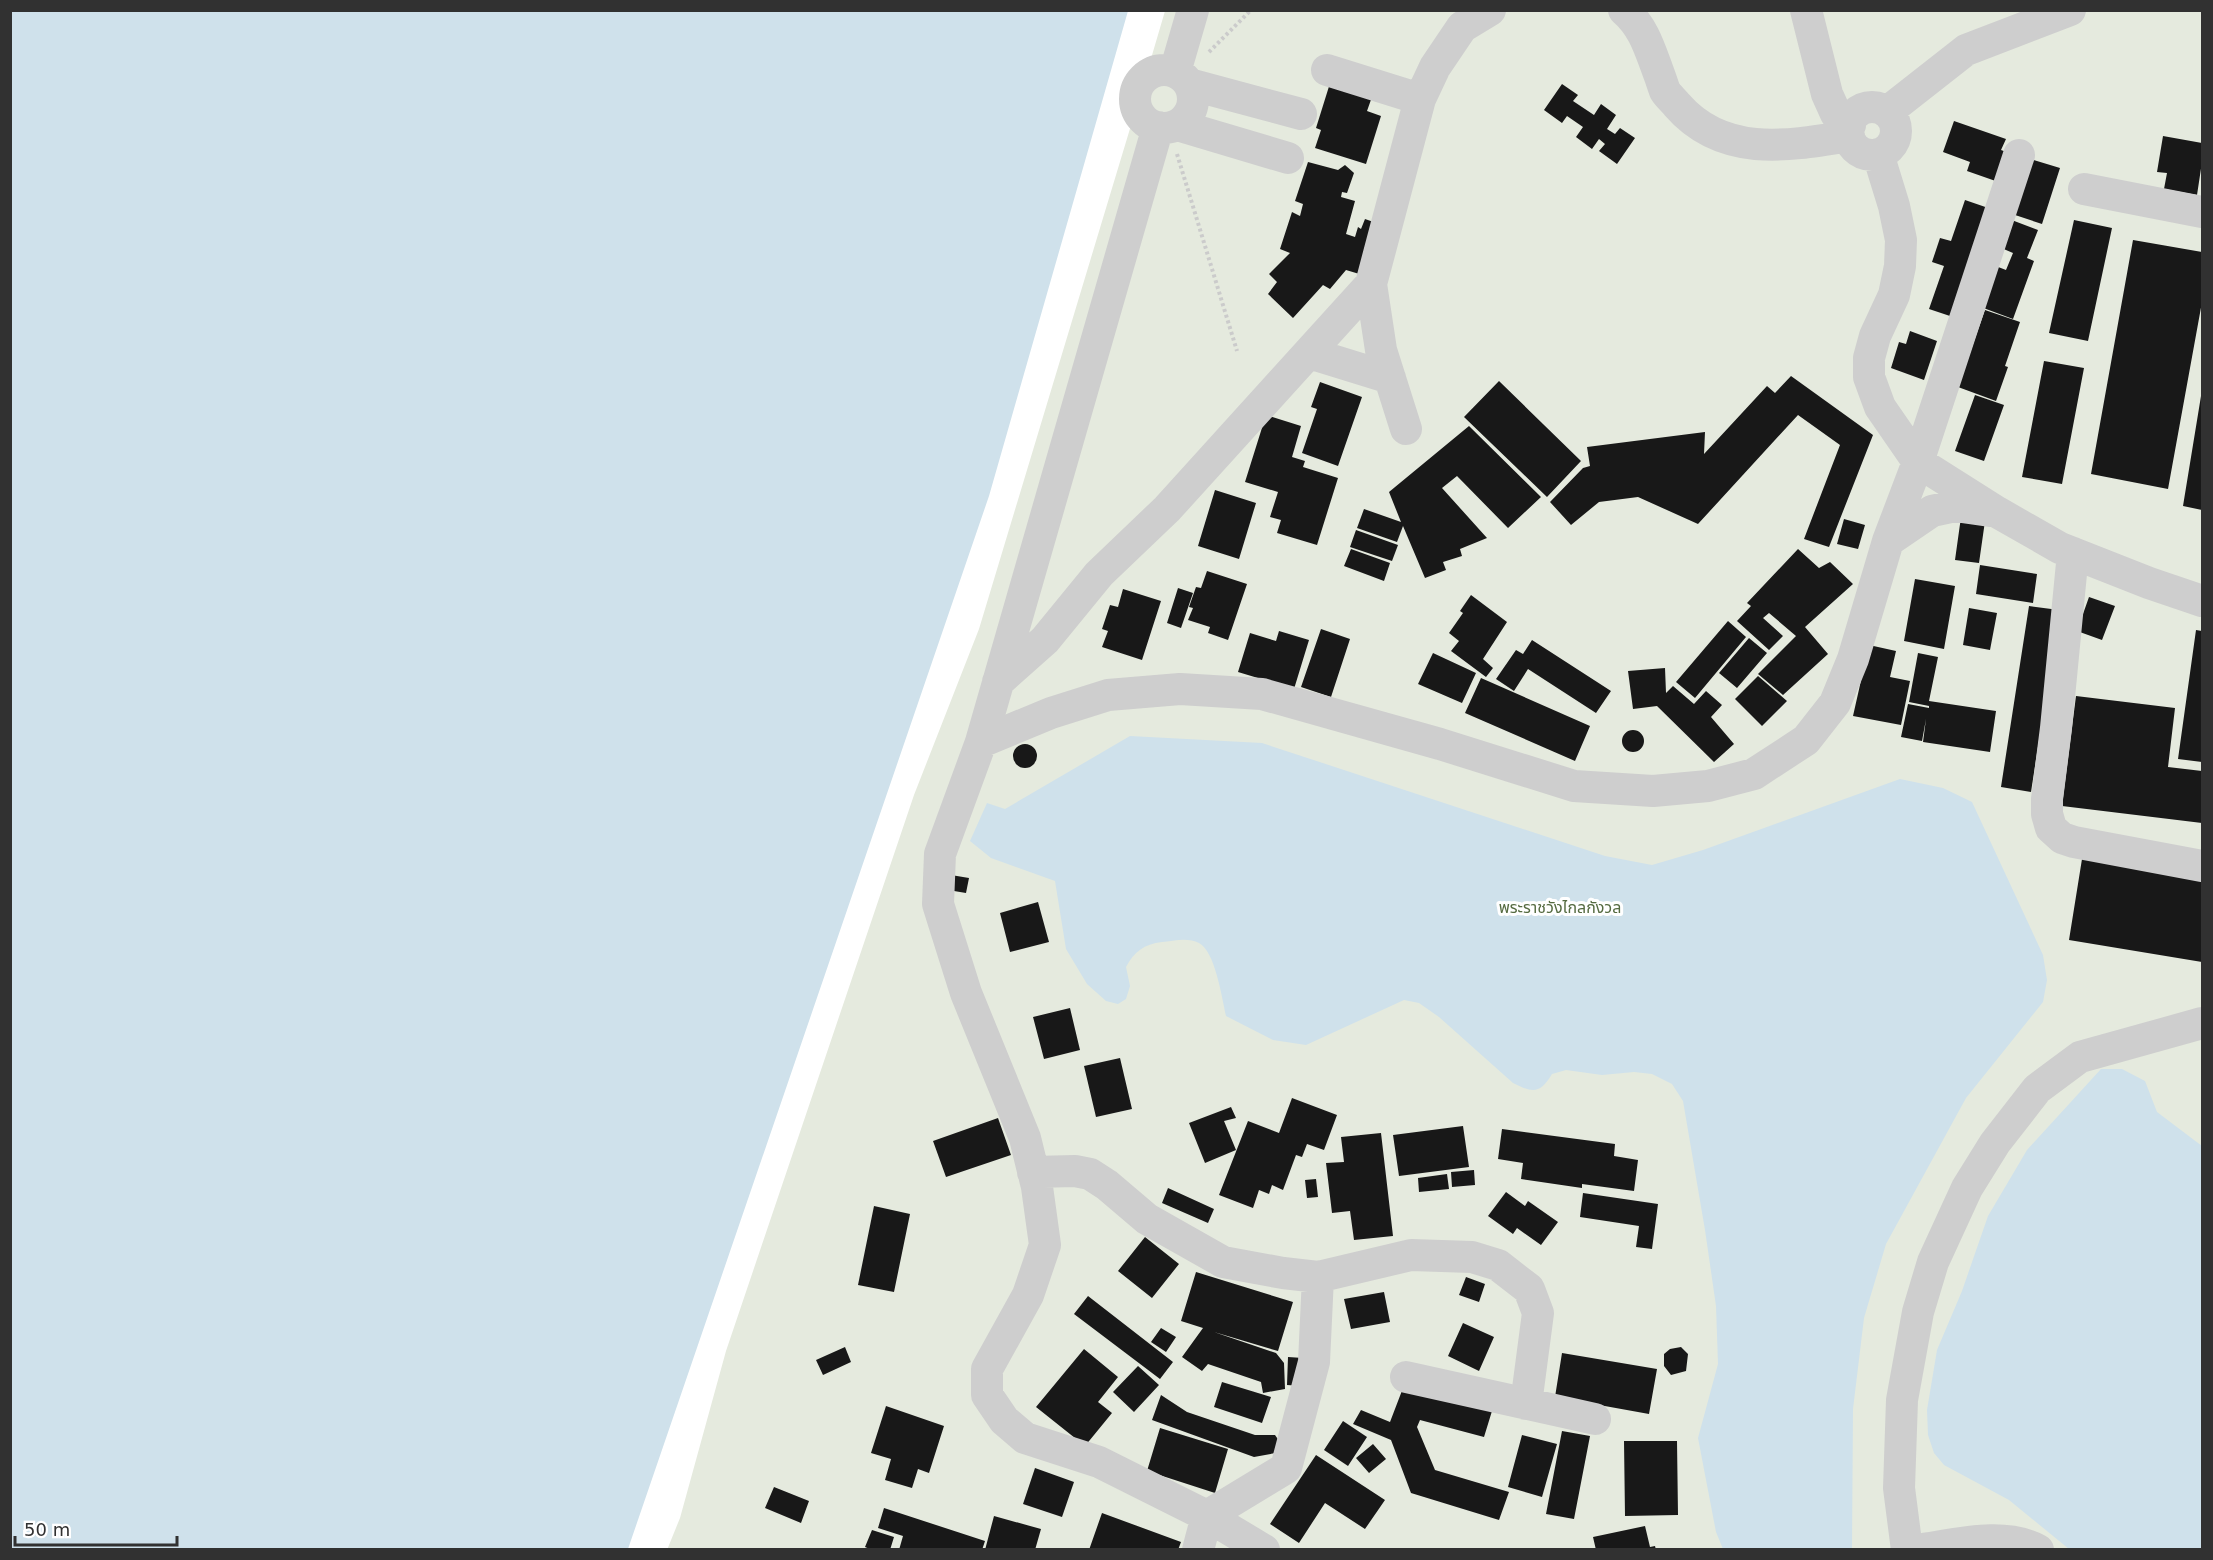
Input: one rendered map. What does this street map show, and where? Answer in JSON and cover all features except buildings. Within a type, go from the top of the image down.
[{"type":"lane","points":[[1193,10],[1182,78],[1193,94],[1193,104],[1190,113],[1168,126],[981,742],[940,854],[939,904],[966,993],[1025,1138],[1045,1245],[1028,1295],[987,1369],[987,1395],[1004,1420],[1025,1438],[1100,1462],[1208,1516],[1264,1550]]},
{"type":"lane","points":[[1406,429],[1381,350],[1371,284],[1420,99],[1435,67],[1462,27],[1490,10]]},
{"type":"lane","points":[[1624,10],[1644,34],[1665,91],[1686,116],[1710,132],[1738,142],[1769,146],[1802,144],[1849,131]]},
{"type":"lane","points":[[1806,10],[1827,94],[1836,114],[1849,131],[1856,148],[1862,152],[1878,154],[1888,148],[1896,135],[1893,120],[1887,112],[1876,108],[1868,108],[1855,114],[1849,131]]},
{"type":"lane","points":[[1887,112],[1966,50],[2070,10]]},
{"type":"lane","points":[[1288,158],[1145,120],[1138,113],[1136,93],[1146,76],[1165,70],[1182,78],[1301,114]]},
{"type":"lane","points":[[1327,70],[1420,99]]},
{"type":"lane","points":[[1878,154],[1894,206],[1901,240],[1900,266],[1894,296],[1875,336],[1869,358],[1869,377],[1880,407],[1918,462],[1997,512],[2060,548],[2202,601]]},
{"type":"lane","points":[[981,742],[1051,713],[1108,695],[1180,688],[1263,693],[1440,744],[1574,786],[1653,791],[1708,786],[1754,774],[1806,740],[1835,703],[1854,659],[1888,541],[1918,462],[2019,155]]},
{"type":"lane","points":[[2084,189],[2202,212]]},
{"type":"lane","points":[[998,682],[1045,640],[1099,574],[1167,509],[1371,284]]},
{"type":"lane","points":[[1310,353],[1390,378]]},
{"type":"lane","points":[[1888,541],[1932,511],[1955,506],[1997,512]]},
{"type":"lane","points":[[2073,553],[2047,799],[2050,828],[2062,838],[2074,842],[2202,866]]},
{"type":"lane","points":[[1907,1550],[1899,1488],[1902,1400],[1918,1312],[1933,1262],[1967,1188],[1995,1143],[2037,1089],[2080,1058],[2202,1023]]},
{"type":"lane","points":[[1033,1172],[1075,1171],[1090,1174],[1148,1219],[1223,1262],[1318,1277],[1411,1255],[1472,1257],[1498,1265],[1529,1289],[1538,1313],[1527,1404]]},
{"type":"lane","points":[[1198,1550],[1208,1516],[1286,1468],[1314,1362],[1318,1277]]},
{"type":"lane","points":[[1406,1377],[1595,1419]]},
{"type":"lane","points":[[1916,1550],[1976,1542],[2012,1541],[2028,1544],[2038,1550]]},
{"type":"path","points":[[1182,78],[1251,10]]},
{"type":"path","points":[[1168,126],[1237,351]]},
{"type":"green space","name":"พระราชวังไกลกังวล","points":[[1165,11],[2202,11],[2202,1549],[667,1550],[680,1518],[726,1351],[914,795],[979,629],[1132,122],[1127,100],[1130,84],[1137,72],[1150,62]]},
{"type":"shaded area","points":[[11,10],[1128,11],[989,496],[628,1549],[11,1549]]},
{"type":"shaded area","points":[[1130,736],[1262,743],[1605,856],[1652,865],[1703,850],[1900,779],[1943,788],[1972,802],[2043,955],[2047,980],[2043,1002],[1966,1098],[1886,1244],[1864,1318],[1853,1409],[1852,1549],[1723,1549],[1716,1532],[1698,1438],[1718,1364],[1716,1306],[1683,1101],[1672,1084],[1652,1074],[1634,1072],[1602,1075],[1566,1070],[1552,1074],[1544,1085],[1536,1090],[1526,1089],[1513,1083],[1439,1017],[1419,1003],[1404,1000],[1306,1045],[1273,1040],[1226,1016],[1214,965],[1205,948],[1190,940],[1156,943],[1136,953],[1126,967],[1130,986],[1126,999],[1118,1004],[1106,1001],[1087,984],[1066,949],[1055,881],[991,858],[970,841],[987,803],[1005,809]]},
{"type":"shaded area","points":[[2101,1069],[2122,1069],[2145,1081],[2157,1112],[2202,1146],[2202,1549],[2069,1549],[2009,1500],[1944,1465],[1934,1453],[1928,1435],[1927,1410],[1937,1350],[1962,1291],[1988,1216],[2027,1150]]}]
